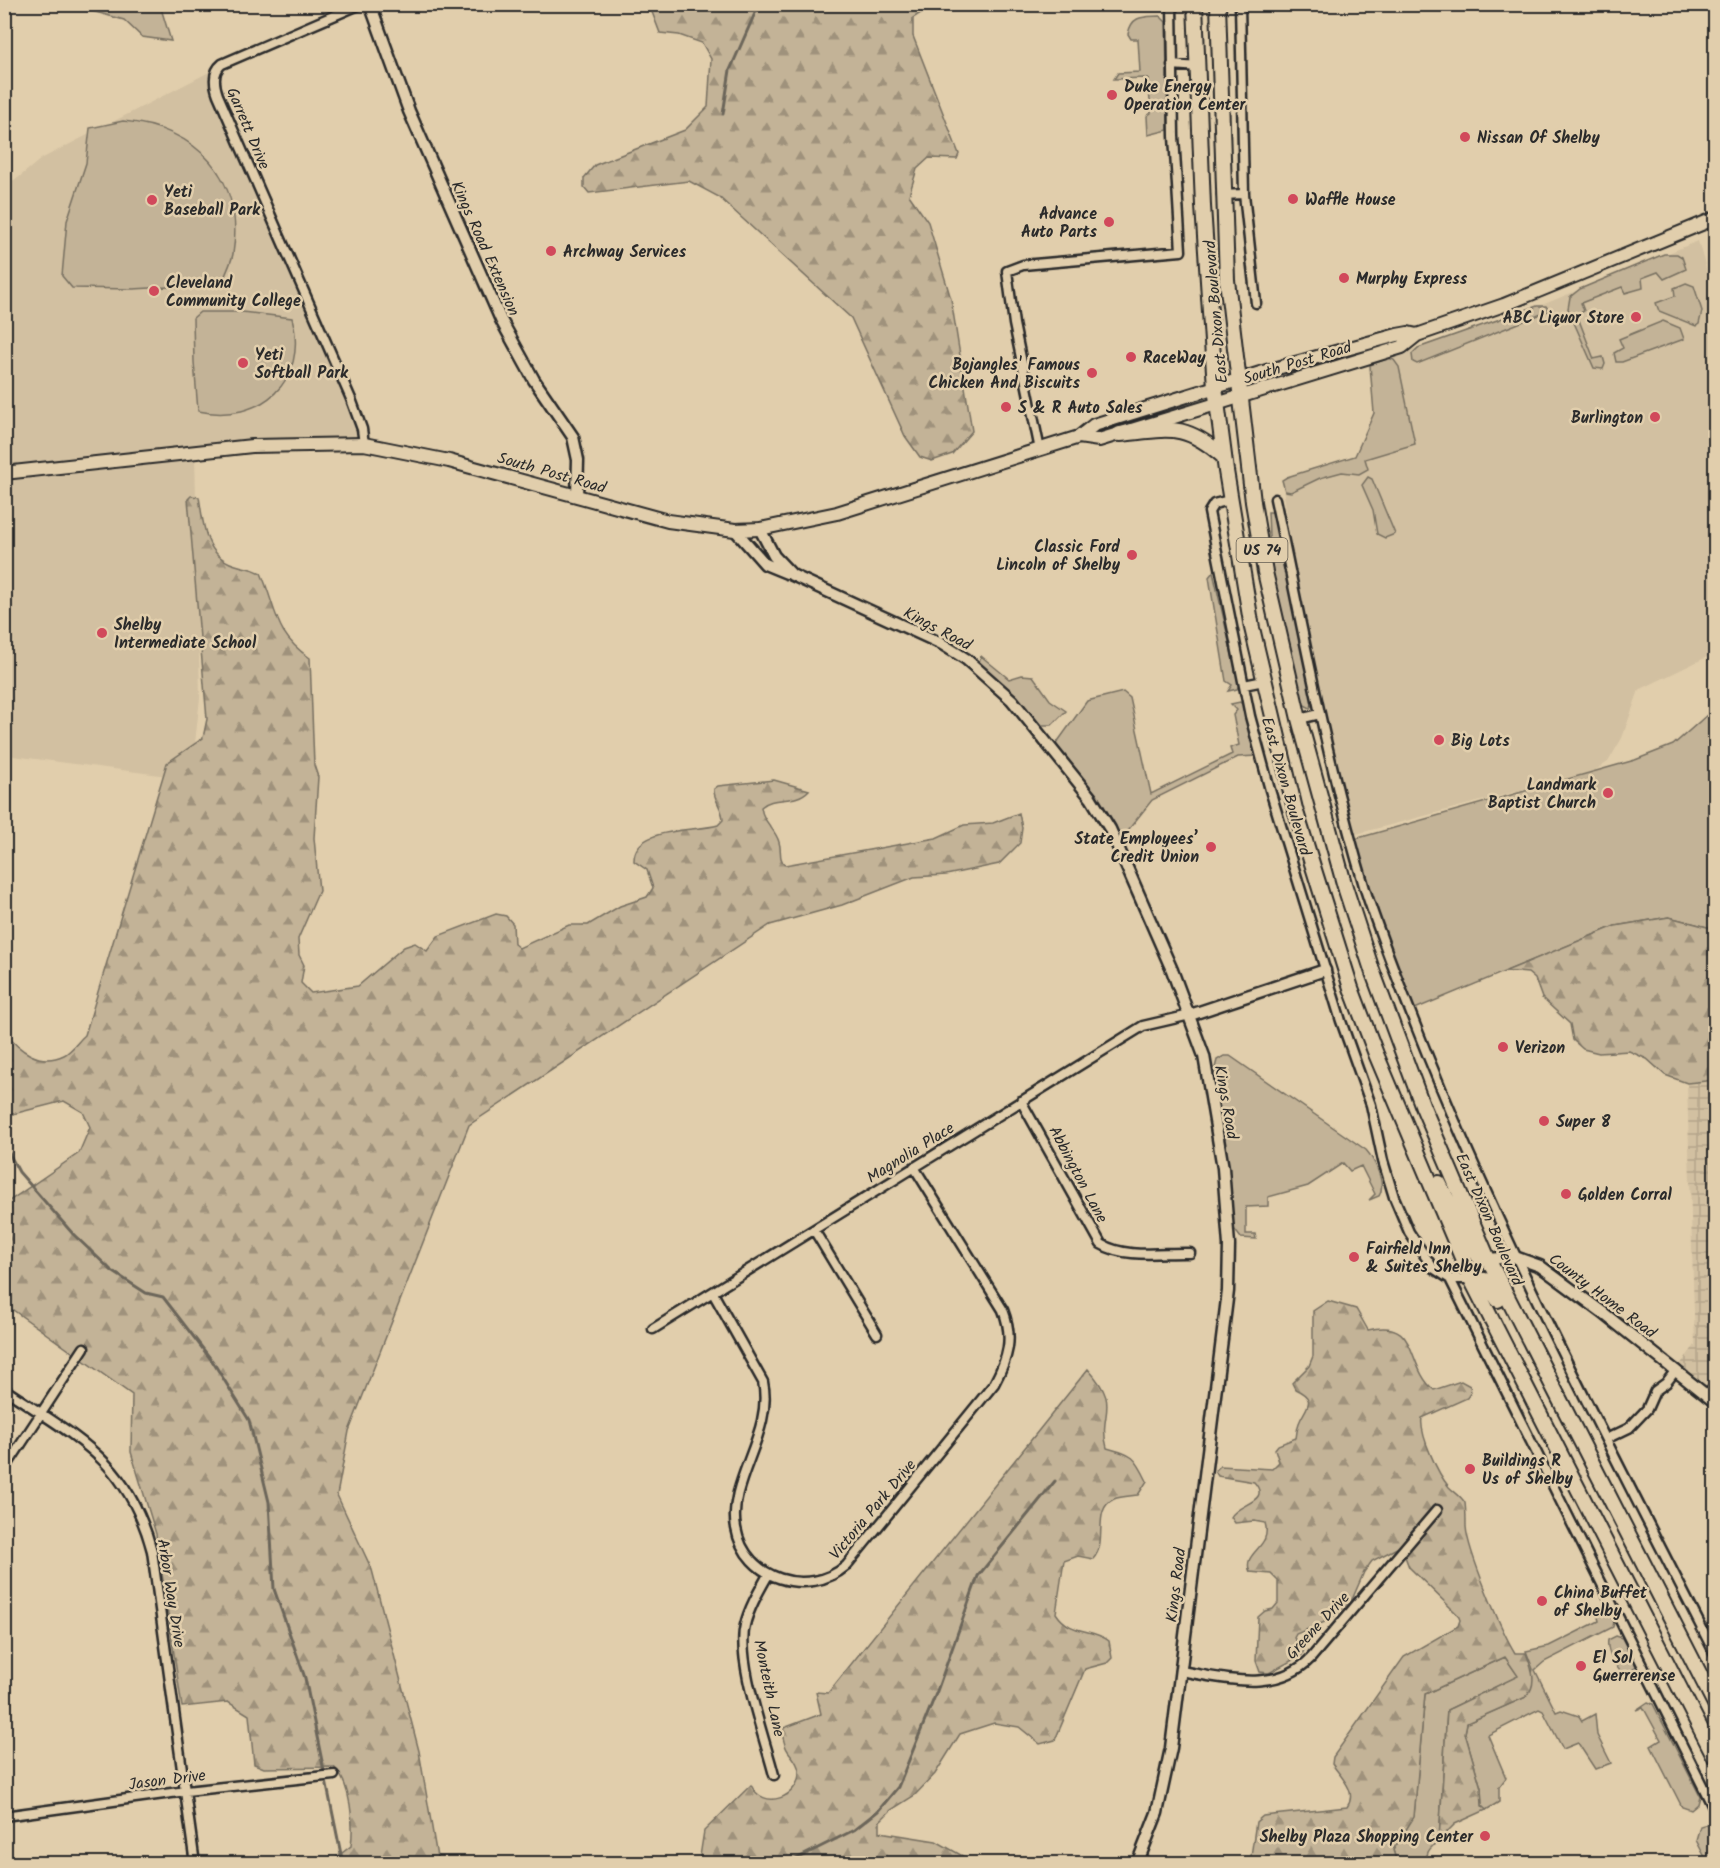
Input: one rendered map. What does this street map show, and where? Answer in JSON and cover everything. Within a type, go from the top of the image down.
[{"type":"highway","name":"East Dixon Boulevard","points":[[1195,4],[1203,206],[1217,404],[1230,500],[1264,681],[1295,808],[1347,977],[1413,1144],[1471,1279],[1716,1759]]},
{"type":"highway","name":"East Dixon Boulevard","points":[[1218,4],[1222,195],[1227,280],[1240,397],[1266,572],[1299,719],[1372,970],[1423,1107],[1488,1259],[1716,1706]]},
{"type":"highway","points":[[1120,434],[1181,430],[1200,438],[1224,457]]},
{"type":"highway","points":[[1413,1144],[1428,1159],[1473,1251],[1480,1258],[1488,1259]]},
{"type":"highway","points":[[1471,1279],[1485,1280],[1492,1287],[1565,1426],[1577,1435]]},
{"type":"main road","name":"South Post Road","points":[[1079,437],[1099,440],[1402,347],[1417,335],[1504,305],[1716,218]]},
{"type":"main road","name":"South Post Road","points":[[4,473],[252,446],[364,444],[449,461],[668,521],[735,530],[760,529],[856,508],[1079,437],[1094,425],[1238,380],[1397,335],[1408,333],[1417,335]]},
{"type":"street","name":"Garrett Drive","points":[[362,4],[222,64],[217,68],[215,78],[218,95],[351,399],[362,429],[364,444]]},
{"type":"street","name":"Kings Road Extension","points":[[370,4],[409,111],[501,320],[534,380],[573,437],[578,460],[577,496]]},
{"type":"street","name":"East Dixon Boulevard","points":[[1040,450],[1014,324],[1007,271],[1023,265],[1181,251],[1172,65],[1172,4]]},
{"type":"street","points":[[1240,4],[1244,194],[1256,303]]},
{"type":"street","points":[[1172,65],[1199,67]]},
{"type":"street","points":[[1222,195],[1244,194]]},
{"type":"street","name":"East Dixon Boulevard","points":[[1275,499],[1320,714],[1350,833],[1385,946],[1445,1100],[1515,1257],[1716,1656]]},
{"type":"street","name":"East Dixon Boulevard","points":[[1230,500],[1214,504],[1209,512],[1244,685],[1274,802],[1325,970],[1368,1097],[1394,1197],[1409,1232],[1423,1256],[1438,1273],[1450,1279],[1716,1813]]},
{"type":"street","name":"Kings Road","points":[[760,529],[774,556],[792,575],[942,644],[966,659],[1012,700],[1091,798],[1110,829],[1190,1016],[1204,1056],[1223,1168],[1229,1245],[1228,1291],[1165,1782],[1157,1813],[1137,1863]]},
{"type":"street","points":[[735,530],[765,564],[792,575]]},
{"type":"street","points":[[1244,685],[1264,681]]},
{"type":"street","name":"East Dixon Boulevard","points":[[1299,719],[1320,714]]},
{"type":"street","points":[[1190,1016],[1325,970]]},
{"type":"street","name":"Magnolia Place","points":[[653,1329],[1143,1026],[1190,1016]]},
{"type":"street","name":"Abbington Lane","points":[[1021,1101],[1101,1244],[1109,1249],[1128,1253],[1190,1253]]},
{"type":"street","name":"Victoria Park Drive","points":[[768,1575],[803,1583],[835,1575],[846,1566],[994,1384],[1008,1357],[1009,1325],[1003,1310],[914,1167]]},
{"type":"street","points":[[814,1230],[877,1334]]},
{"type":"street","name":"County Home Road","points":[[1488,1259],[1515,1257],[1540,1266],[1716,1403]]},
{"type":"street","points":[[1450,1279],[1471,1279]]},
{"type":"street","points":[[712,1293],[763,1382],[766,1395],[765,1415],[738,1498],[735,1515],[740,1543],[748,1556],[768,1575]]},
{"type":"street","points":[[4,1470],[84,1348]]},
{"type":"street","points":[[1606,1440],[1629,1428],[1647,1409],[1655,1391],[1666,1383],[1676,1370]]},
{"type":"street","name":"Arbor Way Drive","points":[[4,1389],[102,1457],[117,1473],[138,1509],[152,1551],[195,1863]]},
{"type":"street","name":"Greene Drive","points":[[1180,1671],[1261,1681],[1275,1680],[1292,1674],[1311,1658],[1437,1510]]},
{"type":"street","name":"Monteith Lane","points":[[768,1575],[745,1624],[743,1639],[746,1664],[774,1775]]},
{"type":"street","name":"Jason Drive","points":[[4,1816],[186,1791],[334,1775]]},
{"type":"shaded area","name":"Cleveland Community College","points":[[217,68],[215,78],[351,399],[364,444],[195,452],[200,698],[191,779],[5,755],[5,184],[18,178],[41,159]]},
{"type":"shaded area","points":[[1698,241],[1716,303],[1715,653],[1639,690],[1622,738],[1608,762],[1594,771],[1356,834],[1353,830],[1331,742],[1293,560],[1282,480],[1355,456],[1374,413],[1369,368],[1373,363],[1542,305]]},
{"type":"shaded area","points":[[1715,1080],[1715,1403],[1676,1370],[1695,1345],[1687,1083]]},
{"type":"green space","points":[[61,5],[160,5],[171,41],[142,37],[124,20],[92,11],[66,9]]},
{"type":"green space","points":[[655,5],[933,5],[913,18],[913,36],[959,154],[957,159],[929,158],[917,169],[909,195],[928,222],[951,299],[972,431],[952,454],[932,461],[920,457],[905,436],[851,318],[719,197],[689,181],[589,193],[584,187],[584,178],[595,165],[685,130],[708,107],[711,59],[702,43],[679,35],[660,33],[652,12]]},
{"type":"green space","points":[[1160,16],[1166,22],[1168,130],[1148,135],[1147,116],[1151,113],[1148,78],[1114,79],[1118,73],[1140,72],[1138,39],[1131,39],[1128,34],[1132,23],[1139,18]]},
{"type":"green space","name":"Yeti Baseball Park","points":[[123,121],[149,125],[173,134],[193,146],[210,161],[223,180],[231,202],[235,227],[233,254],[222,284],[133,289],[72,288],[62,276],[67,221],[86,163],[90,128]]},
{"type":"green space","points":[[1664,254],[1677,254],[1682,257],[1686,269],[1664,279],[1658,272],[1642,278],[1643,288],[1625,293],[1622,287],[1581,303],[1584,311],[1577,315],[1594,359],[1603,357],[1605,364],[1603,369],[1594,368],[1568,309],[1570,297],[1580,289]]},
{"type":"green space","points":[[1686,283],[1694,286],[1702,311],[1699,324],[1696,326],[1659,311],[1656,303],[1675,296],[1674,288]]},
{"type":"green space","points":[[1537,306],[1546,306],[1549,311],[1417,364],[1413,362],[1412,354],[1418,348]]},
{"type":"green space","name":"Yeti Softball Park","points":[[200,312],[242,312],[292,318],[295,341],[293,361],[286,379],[275,393],[259,404],[241,411],[221,413],[198,411],[193,318]]},
{"type":"green space","points":[[1663,321],[1680,328],[1684,339],[1622,362],[1616,362],[1614,353],[1623,348],[1619,339]]},
{"type":"green space","points":[[1389,358],[1394,360],[1399,367],[1415,444],[1365,459],[1368,469],[1359,474],[1342,472],[1320,478],[1291,492],[1285,491],[1282,480],[1287,477],[1355,456],[1374,413],[1370,365]]},
{"type":"green space","points":[[1368,477],[1372,479],[1395,534],[1385,538],[1377,534],[1373,510],[1362,485]]},
{"type":"green space","points":[[191,496],[199,497],[205,529],[212,548],[227,562],[261,573],[283,630],[289,640],[310,658],[314,765],[318,777],[314,838],[319,891],[298,939],[299,955],[304,965],[301,983],[311,993],[358,986],[404,947],[415,943],[427,951],[438,936],[496,914],[506,916],[513,924],[514,944],[519,948],[569,925],[588,925],[620,906],[647,897],[653,888],[647,870],[634,861],[636,850],[654,836],[667,832],[718,825],[723,820],[714,793],[714,789],[718,786],[774,780],[809,790],[803,795],[772,801],[761,807],[764,817],[777,837],[785,865],[936,838],[964,825],[993,823],[1019,813],[1022,828],[1020,843],[999,864],[946,875],[914,877],[842,905],[770,925],[469,1125],[349,1431],[337,1495],[372,1570],[419,1751],[438,1863],[329,1863],[351,1846],[352,1837],[348,1794],[340,1774],[334,1767],[264,1768],[254,1764],[249,1715],[228,1702],[182,1707],[156,1534],[131,1452],[132,1395],[13,1310],[5,1312],[5,1204],[79,1153],[90,1127],[83,1112],[64,1101],[5,1116],[4,1032],[30,1055],[46,1059],[64,1055],[85,1035],[167,763],[203,738],[207,719],[188,499]]},
{"type":"green space","points":[[1268,512],[1272,512],[1276,517],[1314,702],[1310,708],[1301,703],[1284,632],[1271,560]]},
{"type":"green space","points":[[1213,572],[1239,685],[1237,689],[1228,691],[1232,685],[1226,681],[1209,577]]},
{"type":"green space","points":[[981,656],[1009,679],[1022,675],[1033,676],[1050,700],[1066,711],[1052,725],[1040,725],[979,662]]},
{"type":"green space","points":[[1123,692],[1130,698],[1151,794],[1232,754],[1230,748],[1239,745],[1233,715],[1237,710],[1231,704],[1240,702],[1243,705],[1256,756],[1238,757],[1152,800],[1121,839],[1056,744],[1087,701]]},
{"type":"green space","points":[[1715,708],[1715,929],[1669,917],[1615,926],[1410,1011],[1351,840],[1635,760],[1673,745]]},
{"type":"green space","points":[[1669,917],[1715,929],[1715,1080],[1687,1083],[1665,1075],[1647,1059],[1629,1051],[1599,1053],[1583,1049],[1573,1040],[1570,1024],[1542,998],[1535,979],[1528,973],[1506,971],[1615,926]]},
{"type":"green space","points":[[1230,1056],[1366,1150],[1373,1159],[1381,1179],[1379,1196],[1369,1200],[1375,1194],[1361,1166],[1350,1171],[1343,1163],[1308,1186],[1268,1197],[1268,1206],[1246,1207],[1246,1234],[1255,1234],[1256,1239],[1241,1238],[1234,1229],[1215,1068],[1217,1060]]},
{"type":"green space","points":[[1328,1301],[1356,1309],[1368,1330],[1385,1328],[1396,1331],[1404,1337],[1425,1380],[1434,1390],[1461,1381],[1470,1386],[1471,1392],[1467,1398],[1422,1418],[1423,1434],[1440,1473],[1449,1487],[1465,1503],[1468,1539],[1479,1572],[1515,1653],[1526,1653],[1533,1682],[1526,1697],[1467,1723],[1465,1733],[1481,1788],[1482,1806],[1486,1810],[1455,1824],[1439,1840],[1447,1710],[1518,1676],[1505,1657],[1425,1694],[1414,1817],[1393,1850],[1397,1863],[1250,1863],[1256,1822],[1263,1816],[1347,1807],[1351,1796],[1344,1779],[1332,1764],[1333,1757],[1404,1657],[1458,1626],[1460,1620],[1458,1615],[1409,1567],[1404,1554],[1397,1548],[1372,1561],[1364,1572],[1351,1602],[1327,1621],[1296,1634],[1294,1638],[1304,1650],[1302,1655],[1269,1673],[1260,1672],[1256,1661],[1258,1617],[1265,1611],[1273,1609],[1278,1603],[1278,1581],[1271,1574],[1250,1572],[1248,1565],[1265,1538],[1265,1523],[1254,1521],[1235,1523],[1231,1517],[1256,1498],[1259,1494],[1258,1489],[1254,1482],[1218,1476],[1215,1471],[1220,1466],[1272,1469],[1279,1462],[1275,1449],[1278,1445],[1296,1438],[1298,1425],[1307,1408],[1308,1400],[1295,1389],[1292,1383],[1309,1366],[1313,1356],[1313,1311]]},
{"type":"green space","points":[[1088,1369],[1098,1382],[1107,1401],[1105,1436],[1107,1448],[1128,1455],[1136,1461],[1147,1481],[1138,1495],[1116,1498],[1107,1504],[1101,1518],[1098,1552],[1093,1559],[1078,1556],[1064,1561],[1056,1613],[1068,1625],[1109,1641],[1112,1658],[1107,1663],[1085,1669],[1055,1740],[1040,1744],[1019,1727],[994,1723],[960,1734],[935,1774],[915,1795],[891,1810],[880,1821],[880,1832],[936,1841],[975,1863],[699,1863],[704,1831],[751,1785],[764,1798],[772,1799],[780,1798],[794,1788],[799,1771],[788,1751],[781,1729],[821,1714],[816,1692],[828,1693]]},
{"type":"green space","points":[[1603,1609],[1608,1611],[1614,1621],[1613,1627],[1544,1662],[1535,1670],[1556,1712],[1561,1710],[1579,1716],[1582,1721],[1595,1714],[1597,1735],[1611,1763],[1595,1769],[1578,1743],[1563,1749],[1543,1711],[1539,1709],[1488,1735],[1506,1778],[1499,1787],[1499,1802],[1486,1810],[1482,1807],[1481,1788],[1465,1733],[1467,1723],[1526,1697],[1533,1669],[1526,1651],[1549,1646],[1599,1621],[1597,1613]]},
{"type":"green space","points":[[1616,1636],[1622,1638],[1636,1666],[1628,1676],[1616,1666],[1609,1650],[1608,1640]]},
{"type":"green space","points":[[1505,1657],[1519,1676],[1447,1710],[1439,1840],[1428,1853],[1427,1863],[1397,1863],[1393,1850],[1414,1816],[1425,1694]]},
{"type":"green space","points":[[1648,1702],[1653,1704],[1700,1796],[1698,1804],[1691,1810],[1682,1807],[1651,1746],[1661,1740],[1643,1707],[1636,1710]]},
{"type":"green space","points":[[1707,1824],[1715,1828],[1715,1863],[1708,1863],[1696,1840],[1700,1826]]},
{"type":"waterway","points":[[723,114],[730,70],[759,4]]},
{"type":"waterway","points":[[4,1144],[19,1172],[73,1234],[112,1271],[146,1293],[163,1297],[213,1362],[249,1420],[269,1502],[274,1589],[305,1678],[343,1864]]},
{"type":"waterway","points":[[786,1864],[854,1830],[878,1811],[898,1787],[937,1691],[978,1576],[1055,1481]]},
{"type":"place","name":"Duke Energy Operation Center","points":[[1112,95]]},
{"type":"place","name":"Nissan Of Shelby","points":[[1465,137]]},
{"type":"place","name":"Waffle House","points":[[1293,199]]},
{"type":"place","name":"Yeti Baseball Park","points":[[152,200]]},
{"type":"place","name":"Advance Auto Parts","points":[[1109,222]]},
{"type":"place","name":"Archway Services","points":[[551,251]]},
{"type":"place","name":"Murphy Express","points":[[1344,278]]},
{"type":"place","name":"Cleveland Community College","points":[[154,291]]},
{"type":"place","name":"ABC Liquor Store","points":[[1636,317]]},
{"type":"place","name":"RaceWay","points":[[1131,357]]},
{"type":"place","name":"Yeti Softball Park","points":[[243,363]]},
{"type":"place","name":"Bojangles' Famous Chicken And Biscuits","points":[[1092,373]]},
{"type":"place","name":"S & R Auto Sales","points":[[1006,407]]},
{"type":"place","name":"Burlington","points":[[1655,417]]},
{"type":"place","name":"Classic Ford Lincoln of Shelby","points":[[1132,555]]},
{"type":"place","name":"Shelby Intermediate School","points":[[102,633]]},
{"type":"place","name":"Big Lots","points":[[1439,740]]},
{"type":"place","name":"Landmark Baptist Church","points":[[1608,793]]},
{"type":"place","name":"State Employees’ Credit Union","points":[[1211,847]]},
{"type":"place","name":"Verizon","points":[[1503,1047]]},
{"type":"place","name":"Super 8","points":[[1544,1121]]},
{"type":"place","name":"Golden Corral","points":[[1566,1194]]},
{"type":"place","name":"Fairfield Inn & Suites Shelby","points":[[1354,1257]]},
{"type":"place","name":"Buildings R Us of Shelby","points":[[1470,1469]]},
{"type":"place","name":"China Buffet of Shelby","points":[[1542,1601]]},
{"type":"place","name":"El Sol Guerrerense","points":[[1581,1666]]},
{"type":"place","name":"Shelby Plaza Shopping Center","points":[[1485,1836]]}]
